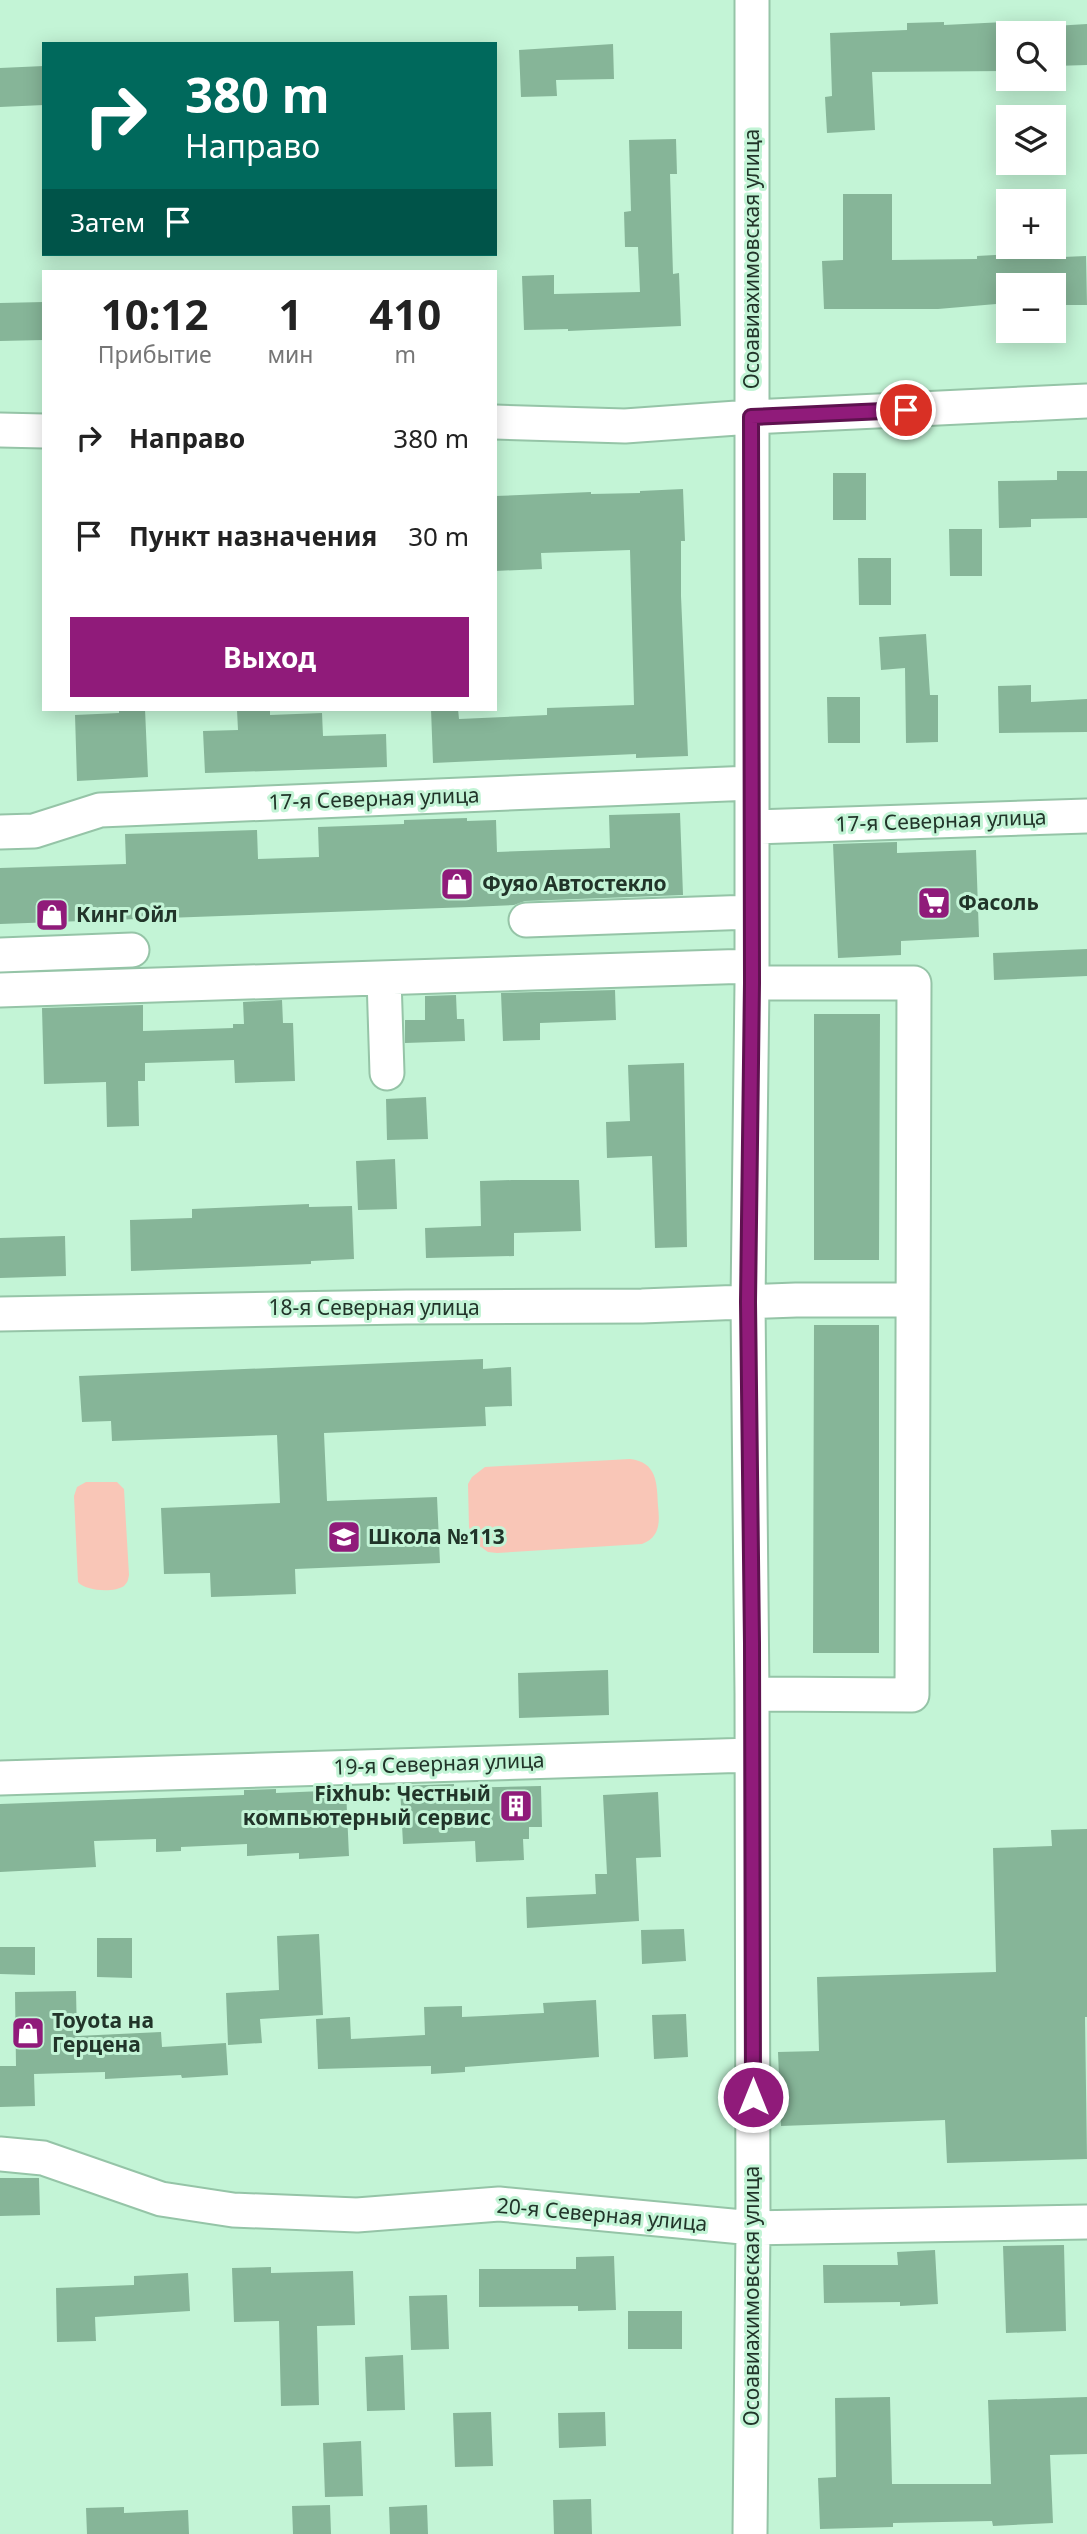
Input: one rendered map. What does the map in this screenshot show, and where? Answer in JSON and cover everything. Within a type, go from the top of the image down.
[{"type":"street","name":"Осоавиахимовская улица","points":[[750,2534],[753,2228],[748,1302],[752,974],[752,0]]},
{"type":"street","points":[[497,422],[625,426],[751,417],[1087,401]]},
{"type":"street","points":[[0,430],[42,431]]},
{"type":"street","name":"17-я Северная улица","points":[[0,832],[34,831],[100,810],[752,783]]},
{"type":"street","name":"17-я Северная улица","points":[[752,827],[1087,816]]},
{"type":"street","points":[[526,920],[752,912]]},
{"type":"street","points":[[0,955],[132,950]]},
{"type":"street","points":[[0,990],[384,978],[752,974],[914,983],[912,1695],[752,1694]]},
{"type":"street","points":[[384,978],[387,1073]]},
{"type":"street","name":"18-я Северная улица","points":[[0,1314],[913,1300]]},
{"type":"street","name":"19-я Северная улица","points":[[0,1778],[752,1755]]},
{"type":"street","name":"20-я Северная улица","points":[[0,2154],[43,2158],[161,2199],[233,2210],[357,2215],[499,2204],[753,2228],[1087,2222]]},
{"type":"shaded area","points":[[630,1459],[646,1464],[656,1482],[659,1513],[657,1531],[646,1542],[497,1553],[488,1552],[474,1542],[469,1527],[468,1484],[472,1477],[485,1467]]},
{"type":"shaded area","points":[[86,1482],[117,1482],[124,1489],[129,1575],[124,1586],[119,1588],[93,1589],[78,1582],[74,1496],[77,1487]]},
{"type":"building","points":[[944,22],[944,25],[996,22],[996,71],[872,72],[875,130],[827,133],[825,97],[832,96],[830,33],[907,30],[907,23]]},
{"type":"building","points":[[1087,24],[1087,65],[1066,66],[1066,25]]},
{"type":"building","points":[[613,44],[614,79],[556,80],[557,96],[521,97],[519,50]]},
{"type":"building","points":[[42,66],[42,105],[0,107],[0,68]]},
{"type":"building","points":[[676,139],[677,174],[670,174],[673,274],[679,273],[681,326],[568,331],[524,330],[522,276],[554,275],[554,294],[640,292],[638,247],[625,247],[624,212],[631,211],[629,140]]},
{"type":"building","points":[[843,194],[892,194],[892,260],[977,259],[977,256],[996,255],[996,259],[1066,259],[1066,257],[1086,256],[1087,305],[1066,305],[1066,273],[996,273],[996,304],[938,309],[824,309],[822,261],[843,260]]},
{"type":"building","points":[[42,302],[42,340],[0,341],[0,303]]},
{"type":"building","points":[[1057,471],[1087,471],[1087,518],[1031,519],[1031,527],[999,528],[998,481],[1057,480]]},
{"type":"building","points":[[833,473],[866,473],[866,520],[833,520]]},
{"type":"building","points":[[683,489],[685,541],[681,541],[681,596],[688,756],[636,758],[636,754],[433,763],[431,711],[458,711],[459,719],[547,715],[547,708],[634,705],[630,550],[541,553],[542,569],[497,571],[497,496]]},
{"type":"building","points":[[949,529],[982,529],[982,576],[950,576]]},
{"type":"building","points":[[858,558],[891,558],[891,605],[859,605]]},
{"type":"building","points":[[926,634],[930,695],[938,695],[938,742],[906,743],[905,668],[881,670],[879,637]]},
{"type":"building","points":[[1031,685],[1031,702],[1087,699],[1087,732],[999,733],[998,686]]},
{"type":"building","points":[[827,697],[860,697],[860,743],[828,743]]},
{"type":"building","points":[[145,711],[148,777],[77,781],[75,715]]},
{"type":"building","points":[[237,711],[270,711],[270,715],[322,713],[323,736],[386,734],[387,767],[205,773],[203,731],[238,730]]},
{"type":"building","points":[[680,813],[683,895],[525,901],[514,905],[470,907],[0,924],[0,868],[126,864],[125,834],[257,830],[258,859],[319,857],[318,827],[404,824],[404,820],[467,818],[467,821],[496,820],[497,852],[610,848],[609,815]]},
{"type":"building","points":[[897,842],[897,853],[976,850],[979,937],[901,941],[901,955],[838,958],[833,844]]},
{"type":"building","points":[[1087,949],[1087,976],[994,980],[993,953]]},
{"type":"building","points":[[615,990],[616,1020],[540,1023],[540,1040],[503,1041],[501,993]]},
{"type":"building","points":[[456,995],[457,1019],[464,1019],[465,1041],[405,1043],[405,1020],[425,1020],[425,996]]},
{"type":"building","points":[[282,1000],[283,1023],[293,1023],[295,1081],[235,1083],[234,1060],[145,1063],[145,1081],[138,1081],[139,1126],[107,1127],[106,1082],[44,1084],[42,1008],[143,1005],[143,1031],[233,1028],[233,1024],[244,1024],[243,1002]]},
{"type":"building","points":[[814,1014],[880,1014],[879,1260],[814,1260]]},
{"type":"building","points":[[684,1063],[687,1247],[655,1248],[652,1156],[607,1158],[606,1122],[630,1121],[628,1065]]},
{"type":"building","points":[[426,1097],[428,1139],[387,1140],[386,1099]]},
{"type":"building","points":[[395,1159],[397,1209],[358,1210],[356,1161]]},
{"type":"building","points":[[579,1180],[581,1231],[514,1233],[514,1256],[426,1258],[425,1228],[481,1226],[480,1181]]},
{"type":"building","points":[[309,1204],[309,1207],[352,1206],[354,1259],[311,1261],[311,1264],[131,1271],[130,1220],[192,1218],[192,1209]]},
{"type":"building","points":[[65,1236],[66,1276],[0,1278],[0,1238]]},
{"type":"building","points":[[814,1325],[879,1325],[879,1653],[813,1653]]},
{"type":"building","points":[[483,1359],[483,1369],[511,1367],[512,1406],[485,1407],[486,1426],[324,1433],[327,1501],[437,1497],[440,1563],[295,1569],[296,1594],[211,1597],[210,1573],[164,1574],[161,1508],[280,1503],[277,1435],[112,1441],[111,1421],[82,1422],[79,1376]]},
{"type":"building","points":[[608,1670],[609,1715],[519,1718],[518,1673]]},
{"type":"building","points":[[454,1784],[454,1788],[541,1786],[542,1827],[529,1827],[529,1839],[523,1839],[524,1860],[476,1862],[475,1841],[403,1844],[400,1786]]},
{"type":"building","points":[[276,1789],[276,1793],[346,1790],[349,1856],[299,1859],[299,1853],[247,1856],[247,1844],[181,1847],[181,1851],[156,1852],[156,1839],[94,1841],[96,1867],[0,1872],[0,1804],[244,1795],[244,1790]]},
{"type":"building","points":[[658,1792],[661,1857],[636,1858],[639,1921],[527,1928],[526,1897],[596,1894],[595,1874],[607,1874],[603,1795]]},
{"type":"building","points":[[1087,1829],[1087,2159],[947,2163],[945,2120],[781,2126],[778,2052],[819,2051],[817,1977],[996,1972],[993,1848],[1052,1846],[1051,1830]]},
{"type":"building","points":[[684,1929],[686,1961],[642,1964],[641,1930]]},
{"type":"building","points":[[319,1934],[323,2015],[260,2019],[262,2043],[228,2045],[226,1993],[279,1990],[277,1936]]},
{"type":"building","points":[[97,1938],[132,1938],[132,1978],[97,1977]]},
{"type":"building","points":[[0,1947],[35,1947],[35,1975],[0,1974]]},
{"type":"building","points":[[76,1991],[77,2036],[161,2032],[162,2047],[226,2043],[228,2075],[105,2079],[105,2072],[34,2074],[35,2106],[0,2107],[0,2066],[16,2066],[15,1992]]},
{"type":"building","points":[[596,2000],[599,2057],[465,2067],[465,2072],[431,2074],[431,2066],[318,2069],[316,2019],[350,2017],[351,2039],[425,2035],[424,2007],[462,2006],[462,2017],[544,2013],[543,2003]]},
{"type":"building","points":[[686,2014],[688,2057],[654,2059],[652,2015]]},
{"type":"building","points":[[0,2178],[39,2178],[40,2215],[0,2216]]},
{"type":"building","points":[[1064,2245],[1066,2331],[1006,2333],[1003,2246]]},
{"type":"building","points":[[935,2250],[938,2304],[900,2306],[900,2302],[824,2303],[823,2265],[898,2265],[897,2252]]},
{"type":"building","points":[[614,2256],[616,2310],[578,2311],[578,2306],[479,2307],[479,2269],[576,2269],[576,2257]]},
{"type":"building","points":[[271,2267],[271,2273],[353,2271],[355,2325],[317,2326],[319,2405],[281,2406],[279,2321],[234,2322],[232,2268]]},
{"type":"building","points":[[188,2273],[190,2311],[95,2317],[96,2341],[57,2342],[56,2288],[134,2285],[134,2276]]},
{"type":"building","points":[[447,2295],[449,2349],[411,2350],[409,2296]]},
{"type":"building","points":[[628,2311],[682,2311],[682,2349],[628,2349]]},
{"type":"building","points":[[403,2355],[405,2410],[367,2411],[365,2357]]},
{"type":"building","points":[[890,2397],[892,2484],[991,2484],[988,2400],[1087,2397],[1087,2454],[1050,2455],[1053,2523],[993,2526],[992,2521],[893,2523],[893,2527],[820,2529],[818,2478],[836,2477],[835,2398]]},
{"type":"building","points":[[491,2412],[493,2466],[455,2467],[453,2413]]},
{"type":"building","points":[[605,2412],[606,2446],[559,2448],[558,2413]]},
{"type":"building","points":[[361,2441],[363,2496],[325,2497],[323,2443]]},
{"type":"building","points":[[591,2499],[592,2534],[554,2534],[553,2500]]},
{"type":"building","points":[[330,2505],[331,2534],[293,2534],[292,2506]]},
{"type":"building","points":[[427,2505],[428,2534],[390,2534],[389,2507]]},
{"type":"building","points":[[124,2507],[124,2513],[188,2510],[189,2534],[87,2534],[86,2508]]},
{"type":"place","name":"Фуяо Автостекло","points":[[457,884]]},
{"type":"place","name":"Фасоль","points":[[934,903]]},
{"type":"place","name":"Кинг Ойл","points":[[52,915]]},
{"type":"place","name":"Школа №113","points":[[344,1537]]},
{"type":"place","name":"Fixhub: Честный компьютерный сервис","points":[[516,1806]]},
{"type":"place","name":"Toyota на Герцена","points":[[28,2033]]},
{"type":"route","points":[[753,2097],[748,1302],[752,983],[751,417],[906,410]]}]
